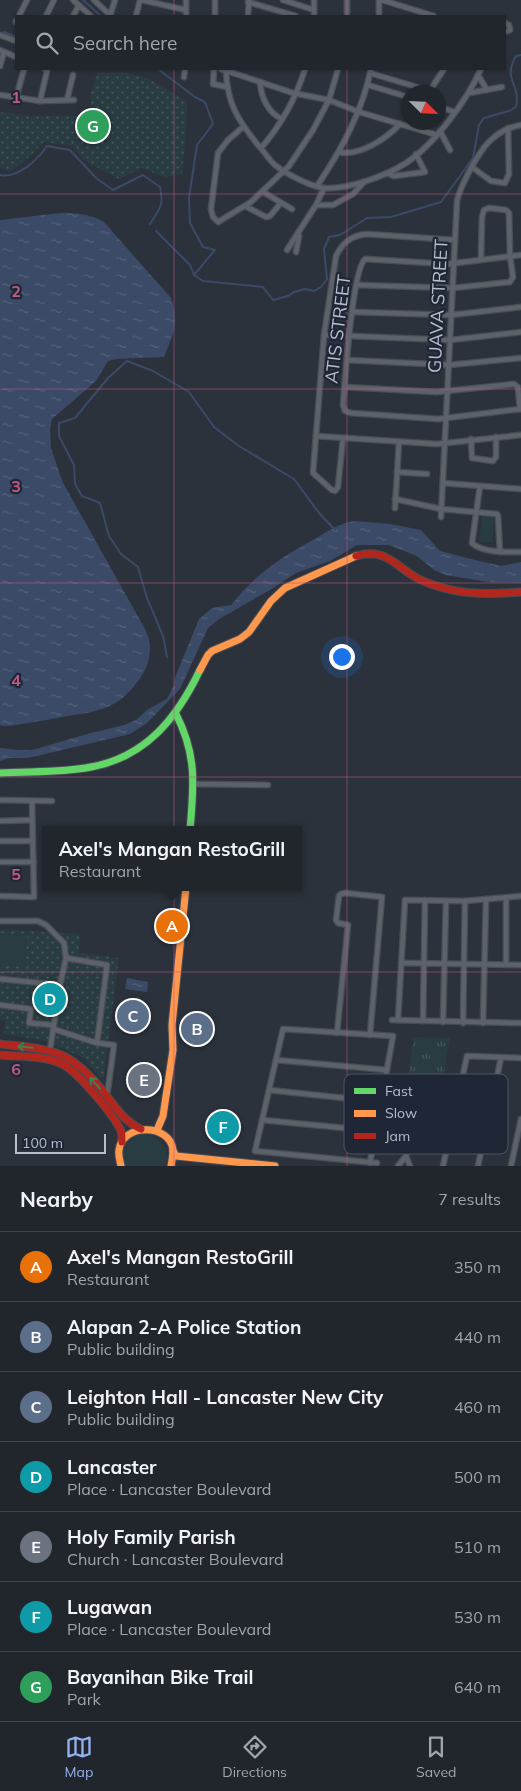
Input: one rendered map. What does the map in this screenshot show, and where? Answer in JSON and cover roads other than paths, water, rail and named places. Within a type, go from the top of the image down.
[{"type":"street","points":[[20,15],[27,0]]},
{"type":"street","points":[[46,15],[54,0]]},
{"type":"street","points":[[73,0],[90,15]]},
{"type":"street","points":[[94,0],[110,15]]},
{"type":"street","points":[[111,15],[115,0]]},
{"type":"street","points":[[136,15],[141,0],[186,10]]},
{"type":"street","points":[[186,0],[186,15]]},
{"type":"street","points":[[215,0],[215,15]]},
{"type":"street","points":[[283,0],[314,10]]},
{"type":"street","points":[[314,0],[314,15]]},
{"type":"street","points":[[347,0],[348,15]]},
{"type":"street","points":[[378,0],[379,15]]},
{"type":"street","points":[[382,0],[431,15]]},
{"type":"street","points":[[248,15],[248,1],[293,15]]},
{"type":"street","points":[[74,15],[79,5]]},
{"type":"street","points":[[506,24],[509,25],[510,30],[506,32]]},
{"type":"street","points":[[0,35],[15,41]]},
{"type":"street","points":[[0,66],[2,51],[15,57]]},
{"type":"street","points":[[16,98],[24,70]]},
{"type":"street","points":[[40,101],[46,70]]},
{"type":"street","points":[[184,77],[185,70]]},
{"type":"street","points":[[214,70],[213,84],[227,87]]},
{"type":"street","points":[[450,150],[438,133],[359,112],[329,100],[296,94],[224,70],[230,99],[243,127],[273,164],[284,171],[324,188],[339,187],[365,181],[387,173],[407,162],[438,133],[469,93],[480,70]]},
{"type":"street","points":[[261,148],[282,119],[296,94],[305,70]]},
{"type":"street","points":[[243,127],[228,140],[218,153],[211,210],[213,217],[218,222],[245,206],[263,192],[289,166],[313,130],[329,100],[338,70]]},
{"type":"street","points":[[434,85],[443,70]]},
{"type":"street","points":[[317,186],[339,152],[359,112],[371,71],[410,85]]},
{"type":"street","points":[[67,100],[73,75]]},
{"type":"street","points":[[478,75],[487,90]]},
{"type":"street","points":[[260,82],[260,89],[270,109],[276,116],[282,119]]},
{"type":"street","points":[[368,85],[401,95]]},
{"type":"street","points":[[469,93],[502,87]]},
{"type":"street","points":[[0,95],[40,101],[74,100]]},
{"type":"street","points":[[446,109],[454,112]]},
{"type":"street","points":[[339,152],[357,151],[376,144],[392,133],[400,124]]},
{"type":"street","name":"GUAVA STREET","points":[[441,517],[457,201],[461,188],[488,141],[508,128],[521,125]]},
{"type":"street","points":[[472,168],[494,183],[505,183],[507,181],[509,174],[508,128]]},
{"type":"street","points":[[387,173],[394,176],[425,172],[416,154]]},
{"type":"street","points":[[316,205],[333,205],[353,194],[365,181]]},
{"type":"street","points":[[287,250],[300,232],[324,188]]},
{"type":"street","points":[[263,192],[292,209]]},
{"type":"street","points":[[245,206],[266,217],[270,216],[281,202]]},
{"type":"street","points":[[357,284],[453,288],[508,282],[512,280],[508,211],[504,209],[484,210],[482,217],[481,258]]},
{"type":"street","points":[[296,252],[300,232]]},
{"type":"street","points":[[343,438],[338,488],[335,491],[328,488],[313,473],[324,335],[336,256],[347,241],[366,234],[456,240]]},
{"type":"street","name":"ATIS STREET","points":[[446,417],[438,419],[345,411],[343,406],[344,387],[359,268],[365,259],[440,264],[521,255]]},
{"type":"street","points":[[352,312],[452,315],[521,307]]},
{"type":"street","points":[[324,335],[450,340],[521,332]]},
{"type":"street","points":[[347,360],[449,365],[521,358]]},
{"type":"street","points":[[344,387],[436,392],[514,384],[518,386],[520,409],[446,417]]},
{"type":"street","points":[[316,436],[445,444],[471,439],[521,435]]},
{"type":"street","points":[[471,439],[472,458],[493,461],[496,457],[496,437]]},
{"type":"street","points":[[395,508],[399,442]]},
{"type":"street","points":[[397,472],[427,474]]},
{"type":"street","points":[[443,483],[521,489]]},
{"type":"street","points":[[480,486],[472,543],[476,547],[500,552],[521,552]]},
{"type":"street","points":[[395,499],[441,509],[498,514],[500,552]]},
{"type":"street","points":[[0,773],[92,767],[112,762],[149,742],[176,714],[208,655],[214,648],[238,640],[246,634],[275,597],[294,582],[318,575],[350,557],[379,554],[400,564],[412,576],[439,587],[484,594],[521,592]]},
{"type":"street","points":[[176,714],[192,753],[193,784],[190,826]]},
{"type":"street","points":[[193,784],[268,785]]},
{"type":"street","points":[[0,800],[52,801]]},
{"type":"street","points":[[0,896],[34,897],[32,801]]},
{"type":"street","points":[[0,821],[32,820]]},
{"type":"street","points":[[0,841],[33,841]]},
{"type":"street","points":[[0,862],[34,862]]},
{"type":"street","points":[[156,1130],[163,1116],[173,1050],[172,1025],[186,891]]},
{"type":"street","points":[[337,1032],[348,925],[336,922],[341,894],[382,897],[370,1035]]},
{"type":"street","points":[[398,1020],[405,900],[465,901],[521,896]]},
{"type":"street","points":[[506,898],[506,965]]},
{"type":"street","points":[[483,1023],[486,899]]},
{"type":"street","points":[[423,1021],[425,900]]},
{"type":"street","points":[[443,1022],[446,901]]},
{"type":"street","points":[[463,1023],[465,901]]},
{"type":"street","points":[[0,921],[38,921],[46,924],[64,943],[66,958],[50,1050]]},
{"type":"street","points":[[66,958],[113,966]]},
{"type":"street","points":[[401,963],[521,965]]},
{"type":"street","points":[[97,1044],[107,965]]},
{"type":"street","points":[[0,979],[60,985]]},
{"type":"street","points":[[103,998],[110,999]]},
{"type":"street","points":[[0,1005],[31,1009],[30,1023],[53,1027],[97,1044],[114,1045],[107,1097]]},
{"type":"street","points":[[392,1020],[521,1023]]},
{"type":"street","points":[[377,1163],[254,1152],[283,1029],[393,1036],[386,1074]]},
{"type":"street","points":[[0,1044],[50,1050],[66,1056],[78,1064],[130,1124],[141,1129],[156,1130],[167,1139],[176,1156],[276,1166]]},
{"type":"street","points":[[0,1055],[52,1061],[62,1064],[73,1071],[118,1124],[123,1136],[118,1156],[121,1166]]},
{"type":"street","points":[[463,1074],[467,1056],[521,1058]]},
{"type":"street","points":[[498,1074],[501,1058]]},
{"type":"street","points":[[276,1060],[387,1070]]},
{"type":"street","points":[[269,1090],[344,1098]]},
{"type":"street","points":[[511,1166],[521,1119]]},
{"type":"street","points":[[262,1120],[344,1128]]},
{"type":"street","points":[[122,1142],[130,1133],[141,1129]]},
{"type":"street","points":[[171,1166],[173,1151]]},
{"type":"street","points":[[370,1163],[372,1154]]},
{"type":"street","points":[[398,1166],[406,1156],[410,1166]]},
{"type":"water","points":[[61,213],[83,214],[104,222],[171,298],[175,315],[174,328],[164,357],[108,361],[96,381],[52,419],[50,429],[51,448],[62,481],[145,629],[148,635],[150,653],[141,677],[124,697],[110,706],[88,713],[4,726],[0,725],[0,220]]},
{"type":"water","points":[[355,521],[390,524],[421,530],[440,551],[475,560],[501,566],[521,562],[521,583],[488,582],[446,575],[434,570],[417,556],[389,545],[357,545],[330,561],[296,573],[219,619],[208,628],[180,689],[147,723],[130,734],[28,758],[8,758],[0,761],[0,748],[33,750],[136,720],[147,710],[167,699],[199,619],[212,608],[231,605],[249,584],[289,554],[333,528]]},
{"type":"water","points":[[127,978],[148,982],[147,992],[125,989]]},
{"type":"waterway","points":[[83,0],[100,15]]},
{"type":"waterway","points":[[4,32],[15,37]]},
{"type":"waterway","points":[[156,231],[190,265],[194,275],[203,281],[263,287],[273,300],[305,289],[314,291],[321,287],[327,279],[324,249],[329,237],[340,235],[367,218],[391,217],[441,202],[473,158],[479,125],[484,118],[509,111],[516,107],[517,99],[511,71],[516,56],[521,55]]},
{"type":"waterway","points":[[159,70],[195,97],[205,102],[213,124],[197,145],[189,198],[190,223],[203,247],[215,250],[194,275]]},
{"type":"waterway","points":[[0,175],[14,174],[27,167],[47,146],[70,150],[96,178],[113,190],[143,175],[160,187],[162,199],[160,207],[150,224]]},
{"type":"waterway","points":[[167,657],[163,636],[147,598],[138,567],[121,554],[109,536],[100,503],[82,496],[75,484],[74,465],[59,436],[59,423],[75,418],[108,378],[127,361],[153,371],[189,392],[214,427],[239,446],[294,479],[319,513],[335,530]]},
{"type":"place","name":"Bayanihan Bike Trail","points":[[93,126]]},
{"type":"place","name":"Axel's Mangan RestoGrill","points":[[172,926]]},
{"type":"place","name":"Lancaster","points":[[50,999]]},
{"type":"place","name":"Leighton Hall - Lancaster New City","points":[[133,1016]]},
{"type":"place","name":"Alapan 2-A Police Station","points":[[197,1029]]},
{"type":"place","name":"Holy Family Parish","points":[[144,1080]]},
{"type":"place","name":"Lugawan","points":[[223,1127]]}]
